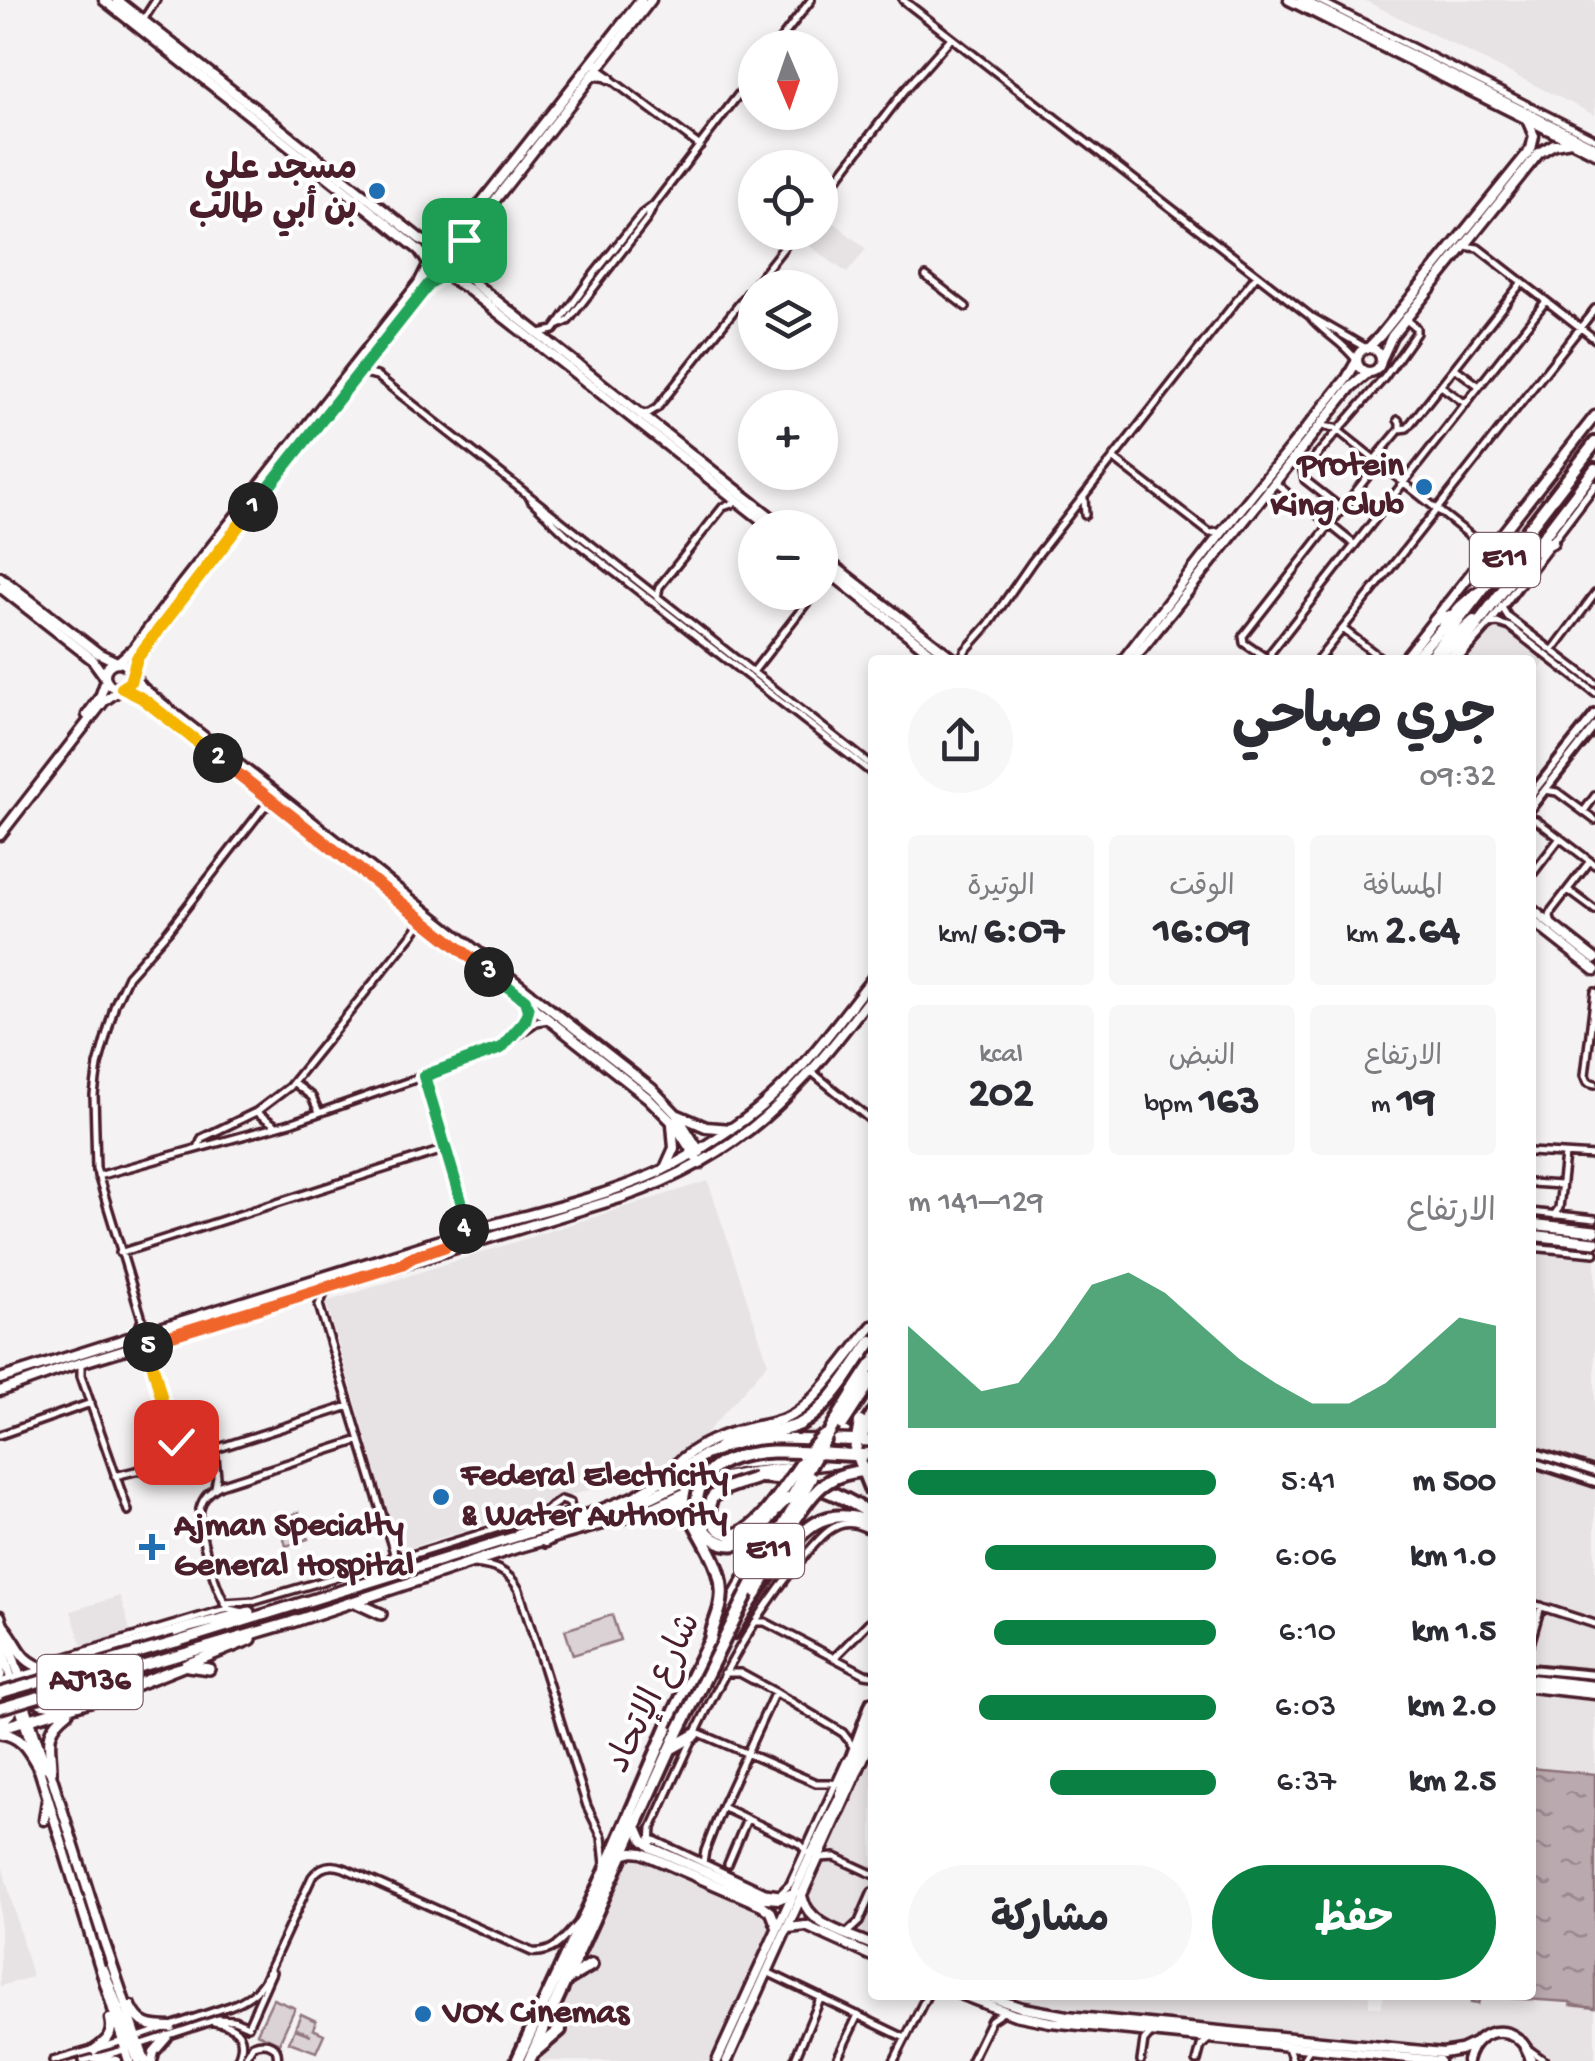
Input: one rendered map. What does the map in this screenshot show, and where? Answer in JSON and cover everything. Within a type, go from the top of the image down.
[{"type":"highway","name":"E11","points":[[1432,655],[1595,443]]},
{"type":"highway","name":"E11","points":[[1457,655],[1595,469]]},
{"type":"highway","points":[[1530,554],[1552,542]]},
{"type":"highway","points":[[1441,655],[1459,634],[1487,618]]},
{"type":"highway","points":[[718,1449],[732,1438],[793,1427],[812,1416],[868,1347]]},
{"type":"highway","name":"شارع الإتحاد","points":[[530,2058],[671,1748],[674,1726],[868,1372]]},
{"type":"highway","name":"شارع الإتحاد","points":[[517,2061],[674,1726],[710,1640],[792,1497],[868,1385]]},
{"type":"highway","points":[[756,1478],[725,1488],[714,1496],[709,1510],[720,1530],[734,1534],[753,1526],[812,1448],[846,1427],[868,1401]]},
{"type":"highway","points":[[867,1458],[855,1451],[868,1404]]},
{"type":"highway","points":[[867,1458],[862,1435],[868,1424]]},
{"type":"highway","points":[[546,1540],[699,1474],[737,1463],[807,1457],[868,1430]]},
{"type":"highway","points":[[710,1640],[722,1581],[714,1557],[692,1520],[690,1504],[693,1487],[704,1468],[724,1455],[747,1448],[815,1446],[834,1436]]},
{"type":"highway","points":[[792,1497],[754,1536],[739,1543],[727,1543],[713,1536],[696,1508],[698,1489],[708,1474],[734,1458],[772,1453],[867,1458]]},
{"type":"highway","points":[[707,1670],[720,1658],[802,1510],[820,1487],[839,1476],[868,1470]]},
{"type":"highway","points":[[644,1512],[656,1512],[724,1482],[756,1478],[814,1485],[868,1513]]},
{"type":"highway","points":[[756,1592],[812,1524],[840,1516],[868,1521]]},
{"type":"highway","points":[[839,1788],[864,1730]]},
{"type":"highway","points":[[671,1748],[696,1734]]},
{"type":"highway","points":[[566,1980],[590,1965]]},
{"type":"highway","points":[[530,2058],[560,2030]]},
{"type":"main road","points":[[104,0],[416,247],[433,272],[468,289],[641,420],[674,440]]},
{"type":"main road","points":[[116,0],[420,239],[449,251],[474,283],[750,510]]},
{"type":"main road","points":[[0,831],[104,701],[130,682],[137,658],[429,284],[451,271],[460,244],[598,65],[641,0]]},
{"type":"main road","points":[[0,831],[100,698],[108,667],[134,648],[421,280],[432,252],[455,236],[651,0]]},
{"type":"main road","points":[[1289,0],[1571,142],[1595,150]]},
{"type":"main road","points":[[1302,0],[1595,150]]},
{"type":"main road","points":[[120,13],[136,22],[142,20]]},
{"type":"main road","points":[[145,33],[164,38]]},
{"type":"main road","points":[[598,65],[609,78]]},
{"type":"main road","points":[[1127,655],[1347,378],[1360,351],[1380,336],[1532,146],[1534,132],[1526,118]]},
{"type":"main road","points":[[1136,655],[1355,383],[1376,370],[1388,340],[1539,153],[1554,144],[1571,142]]},
{"type":"main road","points":[[1498,204],[1505,191],[1503,184]]},
{"type":"main road","points":[[1367,348],[1378,352],[1381,360]]},
{"type":"main road","points":[[1356,361],[1368,373]]},
{"type":"main road","points":[[1408,655],[1595,416]]},
{"type":"main road","points":[[641,420],[674,440],[762,510]]},
{"type":"main road","points":[[300,448],[296,445],[304,429]]},
{"type":"main road","points":[[276,477],[284,464],[284,460],[278,460]]},
{"type":"main road","points":[[838,569],[945,655]]},
{"type":"main road","points":[[0,576],[98,654],[127,665],[143,688],[652,1089],[702,1162]]},
{"type":"main road","points":[[838,579],[924,646],[942,655]]},
{"type":"main road","points":[[0,588],[92,660],[112,687],[142,698],[673,1117],[731,1128]]},
{"type":"main road","points":[[1417,655],[1482,590]]},
{"type":"main road","points":[[1435,620],[1454,614]]},
{"type":"main road","points":[[298,822],[323,839],[332,837]]},
{"type":"main road","points":[[1536,918],[1594,968]]},
{"type":"main road","points":[[423,920],[431,920],[454,937],[462,938]]},
{"type":"main road","points":[[1548,928],[1543,925],[1564,936],[1594,968]]},
{"type":"main road","points":[[0,1379],[664,1170],[760,1107],[792,1077],[868,984]]},
{"type":"main road","points":[[0,1392],[81,1362],[624,1197],[669,1179],[702,1162],[763,1120],[812,1072],[868,1001]]},
{"type":"main road","points":[[664,1170],[674,1144],[673,1117]]},
{"type":"main road","points":[[1536,1225],[1595,1231]]},
{"type":"main road","points":[[1536,1236],[1595,1242]]},
{"type":"main road","points":[[402,1264],[446,1246],[450,1238]]},
{"type":"main road","points":[[664,1479],[673,1467],[711,1441],[784,1420],[801,1409],[868,1331]]},
{"type":"main road","name":"AJ136","points":[[0,1689],[176,1642],[617,1505],[718,1449],[744,1441],[834,1436],[868,1440]]},
{"type":"main road","name":"AJ136","points":[[5,1711],[183,1660],[471,1564],[644,1512],[716,1479],[867,1458]]},
{"type":"main road","points":[[354,1602],[381,1614]]},
{"type":"main road","points":[[5,1711],[48,1670],[82,1657],[246,1613],[277,1609]]},
{"type":"main road","points":[[2,1621],[22,1656],[48,1670]]},
{"type":"main road","points":[[2,1621],[28,1722],[44,1764],[73,1893],[104,1986],[138,2061]]},
{"type":"main road","points":[[132,1645],[139,1635]]},
{"type":"main road","points":[[0,1641],[21,1693]]},
{"type":"main road","points":[[94,1664],[112,1652]]},
{"type":"main road","points":[[0,1728],[132,1687],[183,1660],[209,1668]]},
{"type":"main road","points":[[0,1661],[0,1674]]},
{"type":"main road","points":[[21,1693],[48,1670]]},
{"type":"main road","points":[[1536,1672],[1544,1680]]},
{"type":"main road","points":[[1536,1679],[1595,1681]]},
{"type":"main road","points":[[1536,1686],[1595,1681]]},
{"type":"main road","points":[[102,1689],[132,1687]]},
{"type":"main road","points":[[0,1689],[21,1693],[49,1706],[76,1707]]},
{"type":"main road","points":[[0,1689],[12,1701],[0,1728]]},
{"type":"main road","points":[[45,1771],[50,1732],[58,1720],[76,1707]]},
{"type":"main road","points":[[0,1728],[22,1742],[45,1771],[118,1981],[131,2044],[129,2061]]},
{"type":"main road","points":[[811,1856],[824,1844],[868,1748]]},
{"type":"main road","points":[[727,2061],[788,1928],[811,1856],[839,1788]]},
{"type":"main road","points":[[44,1820],[48,1795]]},
{"type":"main road","points":[[636,1824],[643,1840],[655,1849],[760,1900],[798,1894]]},
{"type":"main road","points":[[621,1855],[655,1849],[715,1876],[760,1900],[778,1928]]},
{"type":"main road","points":[[678,1859],[700,1861],[715,1876]]},
{"type":"main road","points":[[717,2061],[778,1928],[798,1894]]},
{"type":"main road","points":[[798,1894],[812,1917],[868,1954]]},
{"type":"main road","points":[[788,1928],[806,1926],[846,1934],[868,1943]]},
{"type":"main road","points":[[98,1963],[105,1971],[131,2044],[149,2061],[167,2036]]},
{"type":"main road","points":[[118,1981],[141,2022],[148,2026],[171,2026]]},
{"type":"main road","points":[[104,1986],[111,2034],[95,2054],[116,2061]]},
{"type":"main road","points":[[985,2000],[1004,2012],[1038,2020],[1137,2032],[1152,2029],[1443,2052],[1460,2050],[1499,2032],[1515,2036],[1531,2061]]},
{"type":"main road","points":[[985,2000],[1190,2037],[1354,2052],[1366,2059],[1440,2061]]},
{"type":"main road","points":[[1468,2061],[1475,2043]]},
{"type":"street","points":[[142,20],[156,0]]},
{"type":"street","points":[[788,30],[810,0]]},
{"type":"street","points":[[903,0],[1258,278],[1310,316],[1367,348]]},
{"type":"street","points":[[1318,0],[1595,139]]},
{"type":"street","points":[[132,12],[150,8]]},
{"type":"street","points":[[838,178],[949,36]]},
{"type":"street","points":[[609,78],[700,146]]},
{"type":"street","points":[[556,348],[552,339],[564,314],[738,96]]},
{"type":"street","points":[[1474,234],[1478,248]]},
{"type":"street","points":[[1464,246],[1478,248],[1595,339]]},
{"type":"street","points":[[641,420],[657,408],[782,250]]},
{"type":"street","points":[[926,276],[966,306]]},
{"type":"street","points":[[959,655],[989,624],[1084,495],[1258,278]]},
{"type":"street","points":[[1400,429],[1407,428],[1522,282]]},
{"type":"street","points":[[1271,655],[1546,301]]},
{"type":"street","points":[[1322,655],[1595,309]]},
{"type":"street","points":[[1310,316],[1356,361]]},
{"type":"street","points":[[1342,509],[1302,475],[1336,429],[1384,378],[1416,333],[1406,319]]},
{"type":"street","points":[[537,333],[556,328]]},
{"type":"street","points":[[369,359],[377,376]]},
{"type":"street","points":[[1454,368],[1480,386]]},
{"type":"street","points":[[359,372],[377,376],[868,763]]},
{"type":"street","points":[[1441,386],[1466,404]]},
{"type":"street","points":[[656,427],[657,408]]},
{"type":"street","points":[[1330,413],[1336,429]]},
{"type":"street","points":[[1262,655],[1244,643],[1243,636],[1400,429],[1398,420]]},
{"type":"street","points":[[1320,426],[1336,429],[1482,545],[1493,546]]},
{"type":"street","points":[[1113,458],[1208,532],[1216,534],[1223,530]]},
{"type":"street","points":[[1274,482],[1286,492]]},
{"type":"street","points":[[1487,618],[1501,606],[1595,485]]},
{"type":"street","points":[[723,507],[724,489]]},
{"type":"street","points":[[526,494],[567,535],[868,771]]},
{"type":"street","points":[[1084,495],[1085,516]]},
{"type":"street","points":[[657,598],[659,587],[723,507],[740,502]]},
{"type":"street","points":[[1308,507],[1354,544]]},
{"type":"street","points":[[1482,545],[1485,556]]},
{"type":"street","points":[[647,590],[659,587]]},
{"type":"street","points":[[1553,650],[1595,594]]},
{"type":"street","points":[[1501,606],[1512,625],[1595,692]]},
{"type":"street","points":[[752,672],[802,610]]},
{"type":"street","points":[[1487,618],[1512,625],[1595,682]]},
{"type":"street","points":[[1343,629],[1376,655]]},
{"type":"street","points":[[959,655],[965,652]]},
{"type":"street","points":[[1536,788],[1595,714]]},
{"type":"street","points":[[1536,801],[1595,726]]},
{"type":"street","points":[[1553,781],[1557,792]]},
{"type":"street","points":[[1544,790],[1557,792],[1595,820]]},
{"type":"street","points":[[264,793],[264,808]]},
{"type":"street","points":[[1584,812],[1595,796]]},
{"type":"street","points":[[157,1328],[142,1319],[98,1176],[94,1089],[98,1065],[118,997],[138,963],[168,931],[264,808],[277,804]]},
{"type":"street","points":[[1536,821],[1593,863],[1551,913],[1548,928]]},
{"type":"street","points":[[1536,869],[1560,838]]},
{"type":"street","points":[[1570,888],[1595,910]]},
{"type":"street","points":[[198,1148],[204,1136],[256,1112],[293,1082],[423,920]]},
{"type":"street","points":[[415,932],[433,928]]},
{"type":"street","points":[[1595,992],[1585,1076],[1595,1084]]},
{"type":"street","points":[[510,1040],[527,1018],[525,1000]]},
{"type":"street","points":[[98,1176],[278,1126],[424,1076],[494,1051],[536,1022],[551,1020]]},
{"type":"street","points":[[1587,1058],[1595,1058]]},
{"type":"street","points":[[812,1072],[868,1117]]},
{"type":"street","points":[[424,1076],[466,1218],[461,1234]]},
{"type":"street","points":[[293,1082],[312,1097],[319,1112]]},
{"type":"street","points":[[256,1112],[278,1126]]},
{"type":"street","points":[[120,1254],[446,1149]]},
{"type":"street","points":[[1536,1152],[1595,1156]]},
{"type":"street","points":[[1554,1214],[1559,1208],[1565,1154]]},
{"type":"street","points":[[1536,1183],[1561,1185]]},
{"type":"street","points":[[1536,1212],[1595,1219]]},
{"type":"street","points":[[466,1218],[481,1228]]},
{"type":"street","points":[[1536,1248],[1595,1254]]},
{"type":"street","points":[[328,1286],[320,1304],[394,1553],[405,1557],[540,1516],[561,1500],[570,1503],[568,1513],[526,1527],[512,1538]]},
{"type":"street","points":[[302,1294],[320,1304]]},
{"type":"street","points":[[136,1335],[142,1319]]},
{"type":"street","points":[[150,1342],[148,1357],[173,1438],[187,1449],[203,1453],[349,1406]]},
{"type":"street","points":[[133,1346],[148,1357]]},
{"type":"street","points":[[81,1362],[81,1376],[128,1511]]},
{"type":"street","points":[[0,1435],[90,1403]]},
{"type":"street","points":[[246,1613],[226,1606],[214,1577],[199,1521],[202,1504],[216,1487],[360,1440]]},
{"type":"street","points":[[348,1445],[365,1454]]},
{"type":"street","points":[[212,1448],[216,1487]]},
{"type":"street","points":[[116,1476],[183,1459],[187,1449]]},
{"type":"street","points":[[1536,1453],[1595,1472]]},
{"type":"street","points":[[1536,1463],[1595,1482]]},
{"type":"street","points":[[864,1730],[852,1746],[839,1788],[828,1800],[812,1837],[811,1856],[788,1888],[774,1895],[700,1861],[655,1849],[652,1828],[724,1674],[762,1610],[800,1561],[833,1528],[853,1524],[868,1530]]},
{"type":"street","points":[[82,1657],[226,1606],[387,1562],[394,1553]]},
{"type":"street","points":[[471,1564],[502,1570],[519,1590],[584,1799],[604,1844],[605,1872]]},
{"type":"street","points":[[1536,1604],[1595,1624]]},
{"type":"street","points":[[1536,1623],[1541,1606]]},
{"type":"street","points":[[762,1610],[766,1622]]},
{"type":"street","points":[[755,1622],[766,1622],[868,1675]]},
{"type":"street","points":[[834,1658],[868,1623]]},
{"type":"street","points":[[732,1660],[740,1674]]},
{"type":"street","points":[[1536,1670],[1595,1681]]},
{"type":"street","points":[[724,1674],[740,1674],[774,1692],[843,1733],[852,1746]]},
{"type":"street","points":[[700,1861],[774,1692]]},
{"type":"street","points":[[843,1733],[864,1730]]},
{"type":"street","points":[[696,1734],[816,1784],[828,1800]]},
{"type":"street","points":[[816,1784],[839,1788]]},
{"type":"street","points":[[722,1808],[800,1844],[811,1856],[834,1858],[868,1872]]},
{"type":"street","points":[[728,1864],[748,1820]]},
{"type":"street","points":[[800,1844],[822,1832]]},
{"type":"street","points":[[824,1844],[834,1858]]},
{"type":"street","points":[[131,2044],[251,1996],[274,1961],[312,1877],[326,1866],[344,1868],[532,1952],[555,1948],[583,1916]]},
{"type":"street","points":[[846,1934],[859,1922],[868,1901]]},
{"type":"street","points":[[859,1922],[860,1940]]},
{"type":"street","points":[[53,2061],[95,2054],[211,2022],[229,2019],[248,2026],[274,1961]]},
{"type":"street","points":[[766,1972],[906,2038]]},
{"type":"street","points":[[794,2061],[822,1997]]},
{"type":"street","points":[[894,2061],[924,2000]]},
{"type":"street","points":[[984,2034],[988,2018],[985,2000]]},
{"type":"street","points":[[971,2061],[993,2018],[1004,2012]]},
{"type":"street","points":[[836,2061],[858,2015]]},
{"type":"street","points":[[211,2022],[232,2026],[239,2034],[240,2061]]},
{"type":"street","points":[[1141,2061],[1152,2029]]},
{"type":"street","points":[[1137,2032],[1142,2052]]},
{"type":"street","points":[[1190,2037],[1197,2059]]},
{"type":"street","points":[[1197,2059],[1201,2046],[1209,2039]]},
{"type":"street","points":[[240,2061],[253,2046],[266,2042],[278,2052],[277,2061]]},
{"type":"street","points":[[1288,2046],[1293,2061]]},
{"type":"street","points":[[1302,2061],[1310,2048]]},
{"type":"street","points":[[1526,2048],[1545,2061]]},
{"type":"street","points":[[84,2061],[95,2054]]},
{"type":"shaded area","points":[[1364,0],[1595,0],[1595,115]]},
{"type":"shaded area","points":[[838,226],[866,249],[847,273],[815,250],[838,250]]},
{"type":"shaded area","points":[[1484,616],[1490,618],[1545,662],[1536,673],[1536,655],[1450,655]]},
{"type":"shaded area","points":[[708,1181],[768,1363],[693,1448],[687,1448],[665,1466],[538,1506],[532,1503],[517,1507],[518,1513],[400,1551],[326,1302]]},
{"type":"shaded area","points":[[1536,1245],[1595,1250],[1595,1678],[1536,1673]]},
{"type":"shaded area","points":[[299,1512],[308,1539],[286,1546],[278,1519]]},
{"type":"shaded area","points":[[120,1596],[130,1630],[124,1637],[91,1647],[81,1644],[71,1611]]},
{"type":"shaded area","points":[[612,1615],[620,1640],[573,1655],[565,1630]]},
{"type":"shaded area","points":[[1536,1692],[1595,1698],[1595,1772],[1536,1767]]},
{"type":"shaded area","points":[[868,1752],[868,1938],[812,1913],[806,1894]]},
{"type":"shaded area","points":[[641,1856],[769,1912],[771,1926],[712,2061],[540,2061],[627,1862]]},
{"type":"shaded area","points":[[0,1858],[32,1977],[0,1986]]},
{"type":"shaded area","points":[[273,1999],[295,2008],[279,2043],[257,2033]]},
{"type":"shaded area","points":[[1018,2000],[1369,2000],[1369,2006],[1381,2007],[1383,2000],[1470,2000],[1470,2004],[1478,2006],[1480,2000],[1569,2003],[1595,2009],[1595,2061],[1545,2060],[1522,2037],[1503,2028],[1484,2030],[1450,2047],[1433,2048]]},
{"type":"shaded area","points":[[301,2014],[316,2021],[313,2029],[324,2034],[316,2052],[289,2042],[295,2029],[311,2035],[295,2028]]},
{"type":"water","points":[[1536,1769],[1595,1774],[1595,2008],[1536,2000]]},
{"type":"tunnel","points":[[94,1664],[91,1678],[102,1689]]},
{"type":"place","name":"مسجد علي بن أبي طالب","points":[[377,191]]},
{"type":"place","name":"Protein King Club","points":[[1424,487]]},
{"type":"place","name":"Federal Electricity & Water Authority","points":[[441,1497]]},
{"type":"place","name":"Ajman Specialty General Hospital","points":[[152,1547]]},
{"type":"place","name":"VOX Cinemas","points":[[423,2014]]},
{"type":"route","points":[[176,1442],[148,1357],[150,1342],[402,1264],[446,1246],[450,1238],[461,1234],[466,1218],[424,1076],[501,1048],[528,1014],[525,1000],[142,698],[122,688],[130,682],[137,658],[276,477],[429,284],[451,271],[464,240]]}]
